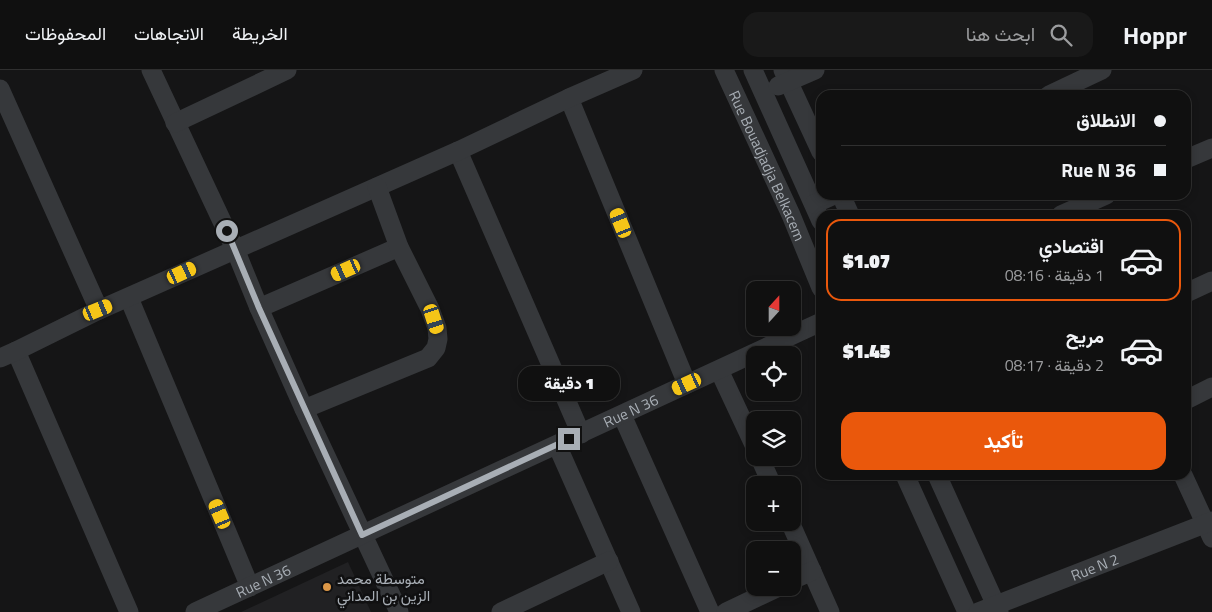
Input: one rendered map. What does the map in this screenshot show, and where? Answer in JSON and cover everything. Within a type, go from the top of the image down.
[{"type":"street","points":[[151,70],[235,249],[304,409],[399,612]]},
{"type":"street","points":[[175,123],[287,70]]},
{"type":"street","points":[[129,612],[8,355],[98,310],[129,298],[458,151],[633,70]]},
{"type":"street","name":"Rue Bouadjadja Belkacem","points":[[724,70],[791,215],[816,276]]},
{"type":"street","name":"Rue Bouadjadja Belkacem","points":[[753,70],[817,210]]},
{"type":"street","points":[[763,93],[786,76],[815,70]]},
{"type":"street","points":[[1060,90],[1102,70]]},
{"type":"street","points":[[786,76],[816,141]]},
{"type":"street","points":[[0,89],[98,310]]},
{"type":"street","points":[[569,98],[687,384]]},
{"type":"street","points":[[1191,157],[1212,148]]},
{"type":"street","points":[[458,151],[580,434]]},
{"type":"street","points":[[304,409],[428,358],[436,348],[438,339],[430,309],[399,247],[377,187]]},
{"type":"street","points":[[821,210],[830,200]]},
{"type":"street","points":[[1073,210],[1095,200]]},
{"type":"street","points":[[259,308],[399,247]]},
{"type":"street","points":[[1191,291],[1212,281]]},
{"type":"street","points":[[129,298],[250,587]]},
{"type":"street","name":"Rue N 36","points":[[195,612],[816,324]]},
{"type":"street","points":[[719,370],[746,428]]},
{"type":"street","points":[[1191,398],[1212,387]]},
{"type":"street","points":[[622,415],[710,612]]},
{"type":"street","points":[[557,445],[631,612]]},
{"type":"street","points":[[906,480],[966,612]]},
{"type":"street","points":[[939,480],[997,608]]},
{"type":"street","points":[[1186,480],[1210,527]]},
{"type":"street","name":"Rue N 2","points":[[978,612],[997,608],[1210,527]]},
{"type":"street","points":[[794,531],[830,612]]},
{"type":"street","points":[[501,612],[608,561]]},
{"type":"street","points":[[801,576],[812,571]]},
{"type":"street","points":[[726,612],[760,596]]},
{"type":"shaded area","name":"متوسطة محمد الزين بن المداني","points":[[348,562],[371,612],[241,612]]},
{"type":"place","name":"متوسطة محمد الزين بن المداني","points":[[327,587]]},
{"type":"route","points":[[227,231],[259,308],[362,535],[569,439]]}]
